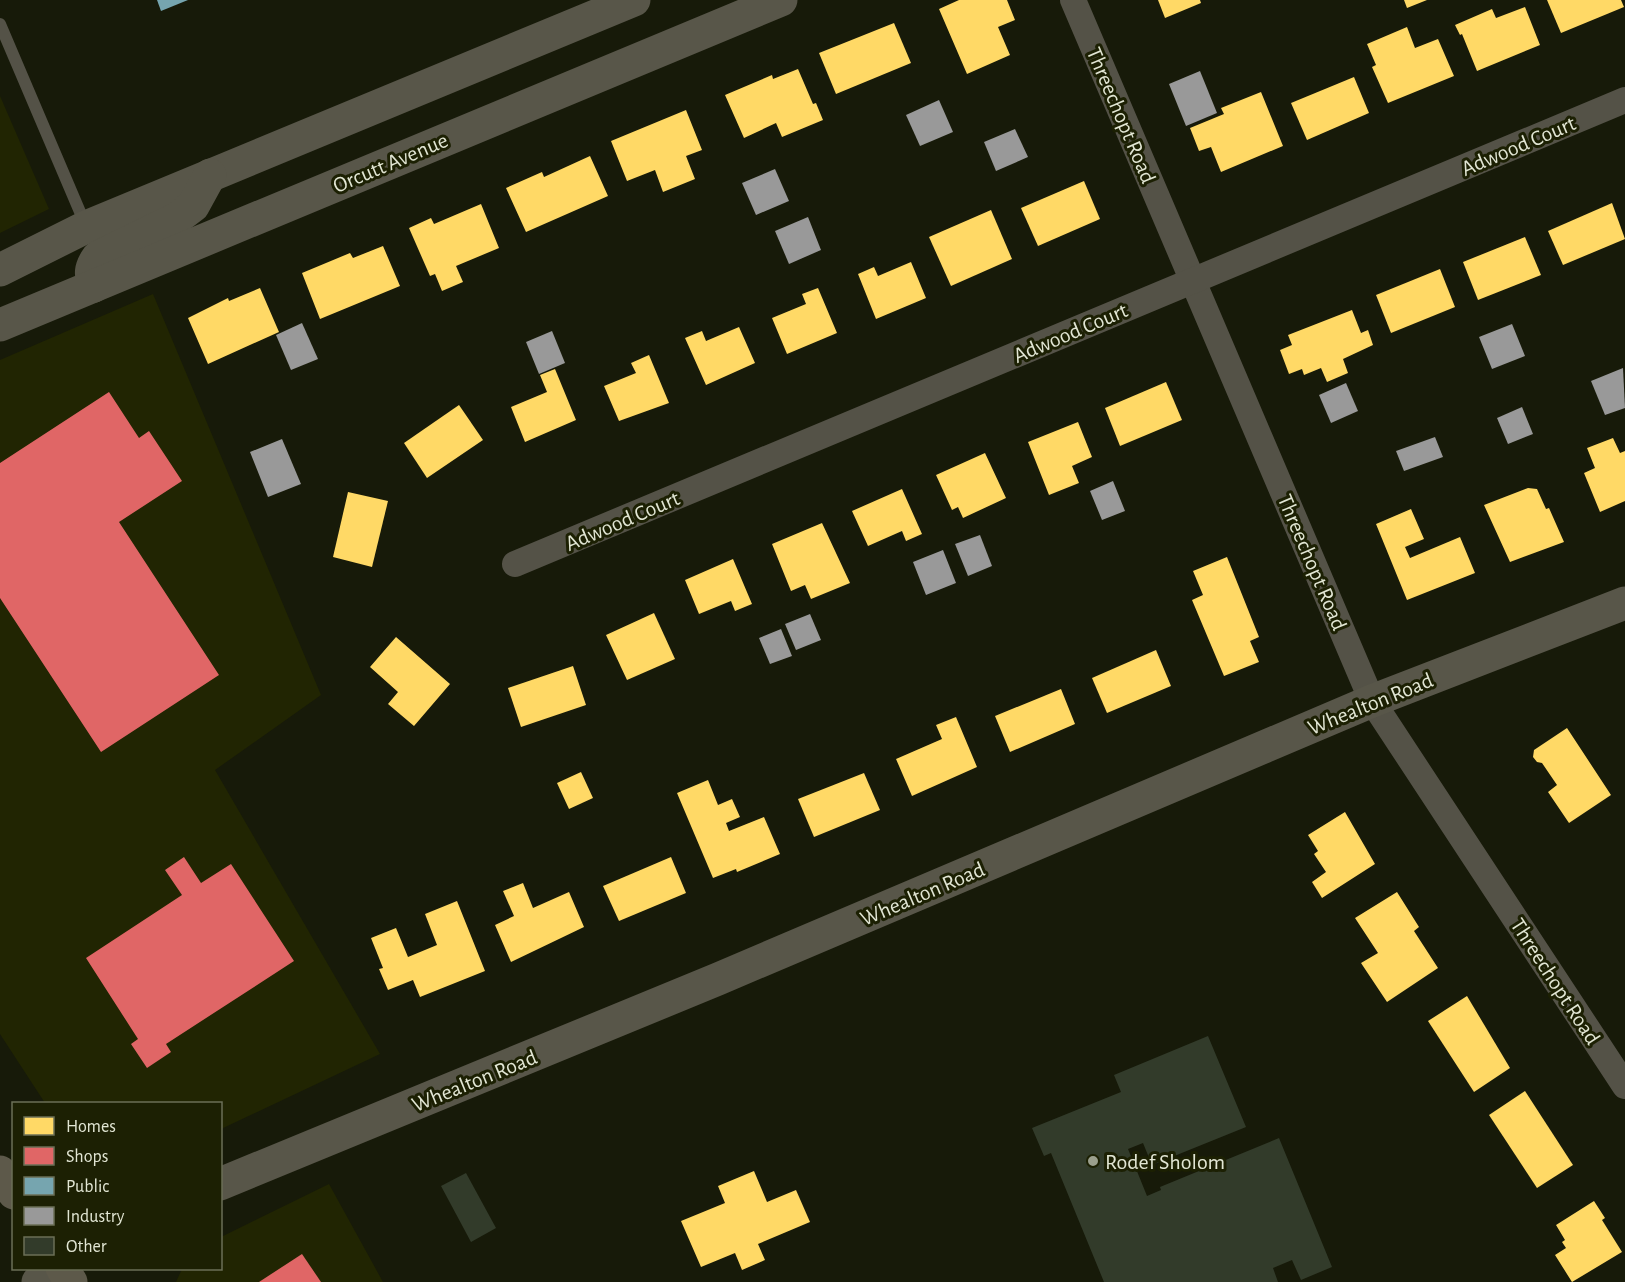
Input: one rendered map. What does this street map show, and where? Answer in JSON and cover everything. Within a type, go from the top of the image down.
[{"type":"highway","points":[[0,1172],[12,1190]]},
{"type":"highway","points":[[62,1270],[71,1282]]},
{"type":"main road","points":[[0,270],[86,227],[634,0]]},
{"type":"main road","name":"Orcutt Avenue","points":[[0,325],[781,0]]},
{"type":"main road","points":[[94,286],[90,275],[92,265],[98,257],[176,219],[193,206],[210,175]]},
{"type":"main road","name":"Whealton Road","points":[[222,1183],[756,963],[1372,701],[1625,603]]},
{"type":"main road","points":[[38,1282],[59,1270]]},
{"type":"street","name":"Threechopt Road","points":[[1073,0],[1372,701],[1625,1086]]},
{"type":"street","name":"Adwood Court","points":[[515,564],[1625,100]]},
{"type":"lane","points":[[0,24],[86,227]]},
{"type":"shaded area","points":[[0,96],[49,209],[0,233]]},
{"type":"shaded area","points":[[153,294],[321,695],[215,770],[380,1054],[222,1129],[222,1102],[44,1102],[0,1034],[0,360]]},
{"type":"shaded area","points":[[329,1184],[383,1282],[176,1282],[182,1270],[222,1270],[222,1237]]},
{"type":"building: Homes","points":[[959,0],[1007,0],[1015,20],[998,27],[1010,55],[967,74],[939,9]]},
{"type":"building: Homes","points":[[1158,0],[1200,0],[1201,3],[1165,18]]},
{"type":"building: Homes","points":[[1404,0],[1427,0],[1407,8]]},
{"type":"building: Homes","points":[[1547,0],[1621,0],[1624,7],[1561,33]]},
{"type":"building: Homes","points":[[1525,7],[1540,45],[1477,71],[1462,34],[1460,35],[1455,25],[1492,9],[1496,18]]},
{"type":"building: Homes","points":[[894,23],[911,63],[836,94],[819,53]]},
{"type":"building: Homes","points":[[1407,27],[1415,48],[1438,39],[1454,76],[1388,103],[1372,67],[1376,65],[1367,44]]},
{"type":"building: Homes","points":[[798,69],[813,104],[816,103],[823,120],[782,137],[776,123],[744,138],[725,95],[772,75],[773,79]]},
{"type":"building: Homes","points":[[1354,77],[1369,113],[1307,140],[1291,103]]},
{"type":"building: Homes","points":[[1261,92],[1283,146],[1221,172],[1211,147],[1199,151],[1190,128],[1224,114],[1221,108]]},
{"type":"building: Homes","points":[[686,110],[702,150],[686,156],[695,179],[663,192],[655,170],[627,181],[611,141]]},
{"type":"building: Homes","points":[[590,156],[608,196],[526,232],[506,188],[542,172],[544,177]]},
{"type":"building: Homes","points":[[1084,181],[1100,219],[1038,246],[1021,208]]},
{"type":"building: Homes","points":[[1612,203],[1625,239],[1563,265],[1548,231]]},
{"type":"building: Homes","points":[[481,204],[499,248],[456,266],[463,282],[442,291],[435,274],[430,276],[409,228],[431,218],[434,224]]},
{"type":"building: Homes","points":[[991,210],[1012,259],[951,286],[929,237]]},
{"type":"building: Homes","points":[[1525,237],[1541,275],[1478,300],[1463,262]]},
{"type":"building: Homes","points":[[383,246],[400,286],[320,319],[302,273],[350,253],[353,258]]},
{"type":"building: Homes","points":[[911,262],[926,298],[876,319],[858,274],[874,267],[878,276]]},
{"type":"building: Homes","points":[[1440,269],[1455,307],[1391,333],[1376,295]]},
{"type":"building: Homes","points":[[260,288],[279,332],[208,364],[188,318],[228,298],[229,301]]},
{"type":"building: Homes","points":[[818,288],[837,333],[787,354],[772,318],[806,304],[802,294]]},
{"type":"building: Homes","points":[[1352,310],[1361,333],[1368,330],[1373,345],[1343,359],[1348,373],[1327,382],[1321,368],[1304,375],[1302,369],[1289,374],[1280,350],[1292,345],[1288,335]]},
{"type":"building: Homes","points":[[739,327],[755,363],[706,385],[685,338],[702,331],[706,341]]},
{"type":"building: Homes","points":[[649,355],[669,403],[619,421],[604,386],[636,373],[631,363]]},
{"type":"building: Homes","points":[[555,369],[576,420],[525,442],[511,407],[547,392],[540,375]]},
{"type":"building: Homes","points":[[1166,382],[1182,420],[1120,446],[1105,408]]},
{"type":"building: Homes","points":[[459,405],[483,440],[427,478],[404,443]]},
{"type":"building: Homes","points":[[1078,422],[1092,457],[1072,466],[1079,483],[1049,495],[1028,442]]},
{"type":"building: Homes","points":[[1613,438],[1620,453],[1625,451],[1625,501],[1600,512],[1584,473],[1595,468],[1587,448]]},
{"type":"building: Homes","points":[[985,453],[1006,498],[963,518],[958,507],[952,510],[936,475]]},
{"type":"building: Homes","points":[[1528,488],[1537,489],[1546,509],[1549,508],[1564,542],[1510,562],[1484,505]]},
{"type":"building: Homes","points":[[902,489],[922,534],[906,541],[902,531],[868,546],[852,511]]},
{"type":"building: Homes","points":[[348,492],[388,501],[372,567],[333,557]]},
{"type":"building: Homes","points":[[1411,509],[1424,539],[1405,547],[1410,558],[1460,537],[1475,573],[1407,600],[1376,524]]},
{"type":"building: Homes","points":[[822,523],[850,583],[811,599],[805,585],[791,591],[772,544]]},
{"type":"building: Homes","points":[[1227,557],[1259,637],[1250,641],[1259,662],[1224,676],[1192,600],[1203,595],[1193,571]]},
{"type":"building: Homes","points":[[733,559],[752,604],[735,611],[731,601],[699,614],[685,580]]},
{"type":"building: Homes","points":[[654,613],[675,659],[627,680],[606,635]]},
{"type":"building: Homes","points":[[396,637],[450,684],[414,726],[388,704],[398,692],[370,667]]},
{"type":"building: Homes","points":[[1156,650],[1171,686],[1107,713],[1092,678]]},
{"type":"building: Homes","points":[[573,666],[586,705],[521,727],[508,688]]},
{"type":"building: Homes","points":[[1061,689],[1075,724],[1010,752],[995,716]]},
{"type":"building: Homes","points":[[956,717],[977,767],[912,796],[896,759],[942,739],[936,725]]},
{"type":"building: Homes","points":[[1567,728],[1611,795],[1569,823],[1548,792],[1557,785],[1542,763],[1537,762],[1533,757],[1534,750]]},
{"type":"building: Homes","points":[[581,772],[593,798],[569,809],[557,783]]},
{"type":"building: Homes","points":[[864,773],[880,810],[814,837],[798,799]]},
{"type":"building: Homes","points":[[708,780],[718,805],[732,799],[740,817],[726,823],[729,831],[764,817],[780,854],[737,872],[736,869],[713,878],[677,793]]},
{"type":"building: Homes","points":[[1345,812],[1375,864],[1322,898],[1312,882],[1326,872],[1314,854],[1318,851],[1308,835]]},
{"type":"building: Homes","points":[[671,857],[686,893],[619,921],[603,886]]},
{"type":"building: Homes","points":[[523,883],[533,908],[569,892],[584,927],[511,962],[495,925],[514,916],[503,891]]},
{"type":"building: Homes","points":[[1397,892],[1419,927],[1414,931],[1438,968],[1387,1002],[1361,963],[1378,953],[1355,918]]},
{"type":"building: Homes","points":[[457,901],[485,971],[420,997],[413,980],[388,990],[379,969],[383,968],[371,938],[396,928],[408,957],[437,945],[425,914]]},
{"type":"building: Homes","points":[[1467,996],[1510,1068],[1474,1092],[1428,1021]]},
{"type":"building: Homes","points":[[1525,1091],[1573,1165],[1537,1188],[1489,1115]]},
{"type":"building: Homes","points":[[754,1171],[767,1202],[796,1190],[810,1222],[758,1244],[765,1260],[742,1270],[735,1253],[701,1267],[681,1221],[725,1203],[718,1186]]},
{"type":"building: Homes","points":[[1594,1201],[1605,1218],[1602,1220],[1622,1252],[1572,1282],[1555,1255],[1566,1248],[1562,1242],[1565,1240],[1556,1225]]},
{"type":"building: Shops","points":[[109,392],[139,438],[149,431],[182,481],[119,522],[219,675],[101,752],[0,598],[0,463]]},
{"type":"building: Shops","points":[[184,857],[201,883],[231,864],[294,961],[166,1044],[171,1052],[147,1068],[131,1044],[138,1039],[86,958],[182,895],[165,870]]},
{"type":"building: Shops","points":[[302,1254],[321,1282],[259,1282]]},
{"type":"building: Public","points":[[157,0],[188,0],[161,11]]},
{"type":"building: Industry","points":[[1200,71],[1217,113],[1186,126],[1169,84]]},
{"type":"building: Industry","points":[[939,100],[953,132],[920,146],[906,115]]},
{"type":"building: Industry","points":[[1015,129],[1028,157],[996,171],[984,142]]},
{"type":"building: Industry","points":[[775,169],[789,201],[756,215],[742,183]]},
{"type":"building: Industry","points":[[808,217],[821,250],[789,264],[775,231]]},
{"type":"building: Industry","points":[[302,323],[318,359],[291,370],[276,335]]},
{"type":"building: Industry","points":[[1512,324],[1525,356],[1492,369],[1479,337]]},
{"type":"building: Industry","points":[[552,331],[565,363],[539,374],[526,342]]},
{"type":"building: Industry","points":[[1623,368],[1625,408],[1605,415],[1591,381]]},
{"type":"building: Industry","points":[[1346,383],[1358,411],[1331,423],[1319,395]]},
{"type":"building: Industry","points":[[1522,407],[1533,434],[1508,444],[1497,418]]},
{"type":"building: Industry","points":[[1435,437],[1443,457],[1404,471],[1396,451]]},
{"type":"building: Industry","points":[[282,439],[301,484],[268,497],[250,452]]},
{"type":"building: Industry","points":[[1113,481],[1125,511],[1102,520],[1090,491]]},
{"type":"building: Industry","points":[[980,535],[992,566],[968,576],[955,544]]},
{"type":"building: Industry","points":[[943,550],[956,583],[926,595],[913,562]]},
{"type":"building: Industry","points":[[810,614],[821,640],[796,650],[785,624]]},
{"type":"building: Industry","points":[[781,629],[792,656],[770,664],[759,638]]},
{"type":"building: Other","name":"Rodef Sholom","points":[[1208,1036],[1246,1127],[1152,1165],[1143,1143],[1128,1149],[1147,1196],[1161,1190],[1160,1187],[1279,1138],[1332,1267],[1301,1280],[1292,1260],[1273,1268],[1278,1282],[1104,1282],[1051,1153],[1044,1156],[1032,1128],[1121,1092],[1114,1075]]},
{"type":"building: Other","points":[[466,1173],[496,1228],[471,1242],[441,1186]]},
{"type":"place","name":"Rodef Sholom","points":[[1093,1161]]}]
